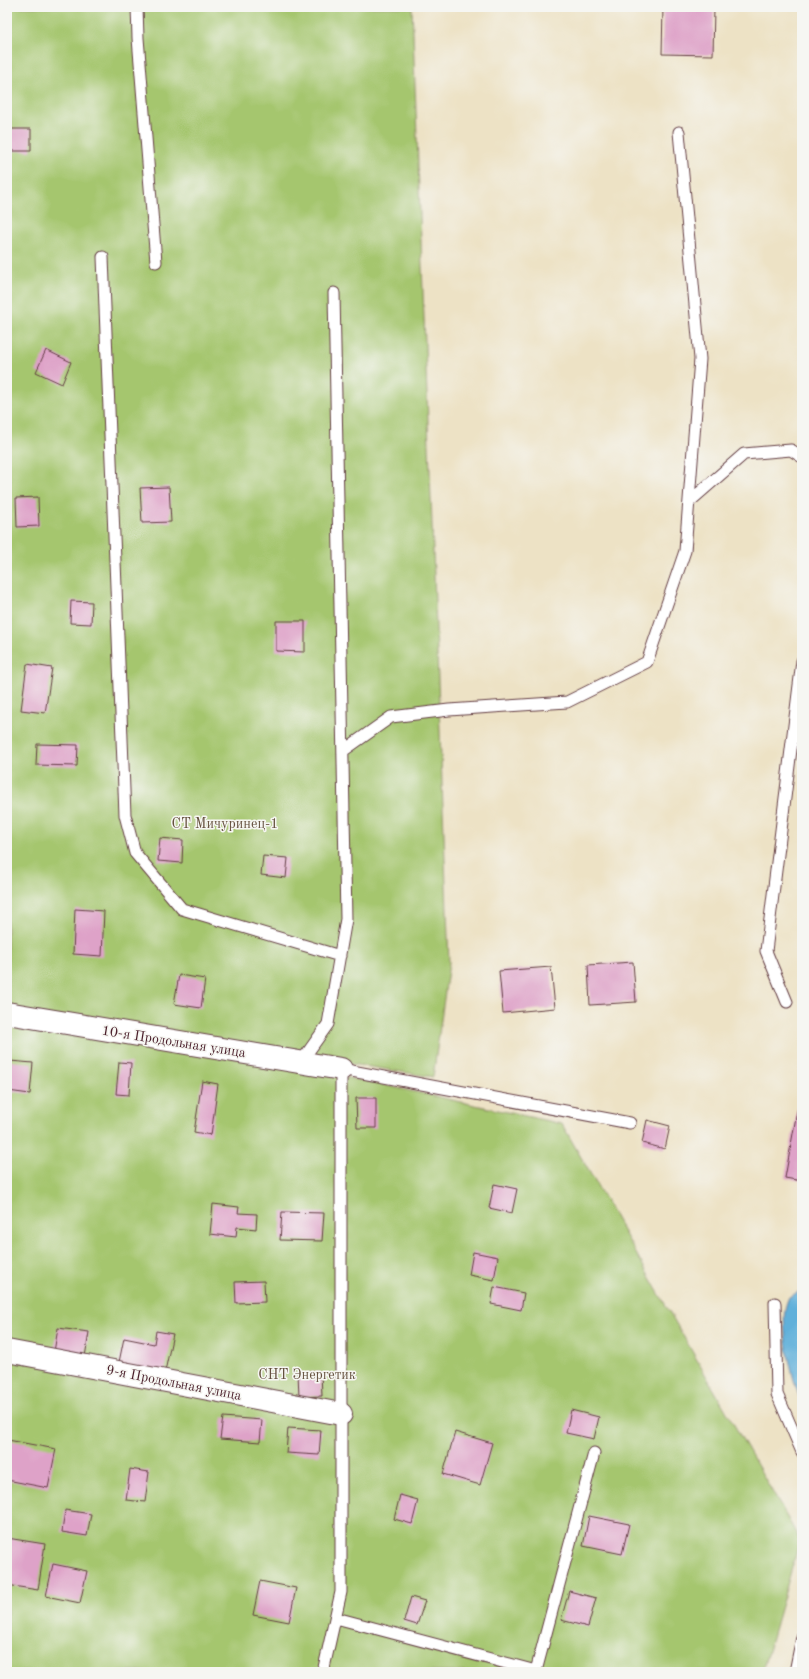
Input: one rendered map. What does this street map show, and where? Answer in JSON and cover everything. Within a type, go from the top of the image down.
[{"type":"street","name":"10-я Продольная улица","points":[[7,1013],[341,1069]]},
{"type":"street","name":"9-я Продольная улица","points":[[7,1351],[341,1414]]},
{"type":"lane","points":[[137,7],[138,38],[156,262]]},
{"type":"lane","points":[[343,751],[391,717],[449,710],[567,702],[647,662],[685,550],[700,359],[679,132]]},
{"type":"lane","points":[[103,257],[125,815],[135,853],[182,909],[340,956]]},
{"type":"lane","points":[[302,1062],[328,1024],[346,919],[334,293]]},
{"type":"lane","points":[[689,502],[744,454],[792,450],[802,457]]},
{"type":"lane","points":[[787,1002],[766,952],[802,660]]},
{"type":"lane","points":[[323,1672],[341,1592],[341,1069],[630,1123]]},
{"type":"lane","points":[[776,1303],[777,1394],[802,1452]]},
{"type":"lane","points":[[336,1618],[536,1671],[594,1453]]},
{"type":"lane","points":[[796,1672],[802,1637]]},
{"type":"green space","name":"СТ Мичуринец-1","points":[[7,7],[412,7],[449,963],[433,1077],[7,1009]]},
{"type":"green space","name":"СНТ Энергетик","points":[[7,1018],[365,1081],[562,1124],[800,1540],[762,1672],[7,1672]]},
{"type":"water","points":[[802,1290],[802,1404],[795,1384],[786,1344],[784,1319],[785,1309],[789,1297]]},
{"type":"building","points":[[663,7],[714,8],[713,55],[662,54]]},
{"type":"building","points":[[7,129],[31,129],[31,151],[7,151]]},
{"type":"building","points":[[46,350],[71,362],[62,384],[36,372]]},
{"type":"building","points":[[169,487],[171,522],[142,523],[140,488]]},
{"type":"building","points":[[38,497],[39,526],[17,527],[16,498]]},
{"type":"building","points":[[71,601],[92,602],[91,624],[70,623]]},
{"type":"building","points":[[276,621],[305,621],[305,652],[276,651]]},
{"type":"building","points":[[27,664],[52,668],[45,713],[21,710]]},
{"type":"building","points":[[37,744],[78,745],[77,766],[36,765]]},
{"type":"building","points":[[160,838],[183,840],[182,863],[158,861]]},
{"type":"building","points":[[263,856],[288,858],[286,878],[261,875]]},
{"type":"building","points":[[75,909],[104,911],[102,956],[73,954]]},
{"type":"building","points":[[633,962],[636,1002],[590,1005],[588,965]]},
{"type":"building","points":[[551,967],[555,1008],[503,1013],[499,971]]},
{"type":"building","points":[[179,975],[205,979],[201,1008],[174,1004]]},
{"type":"building","points":[[10,1061],[33,1063],[30,1094],[8,1091]]},
{"type":"building","points":[[119,1062],[131,1063],[129,1095],[116,1094]]},
{"type":"building","points":[[202,1081],[218,1084],[211,1135],[194,1132]]},
{"type":"building","points":[[802,1089],[802,1181],[785,1178]]},
{"type":"building","points":[[356,1098],[376,1098],[376,1128],[357,1128]]},
{"type":"building","points":[[647,1120],[670,1126],[665,1149],[642,1143]]},
{"type":"building","points":[[494,1184],[517,1189],[512,1213],[489,1208]]},
{"type":"building","points":[[213,1204],[239,1207],[238,1213],[257,1214],[256,1229],[237,1227],[236,1237],[210,1234]]},
{"type":"building","points":[[282,1212],[324,1213],[322,1241],[280,1240]]},
{"type":"building","points":[[473,1252],[498,1257],[494,1280],[469,1275]]},
{"type":"building","points":[[264,1281],[265,1302],[236,1303],[235,1282]]},
{"type":"building","points":[[494,1287],[524,1293],[521,1310],[491,1304]]},
{"type":"building","points":[[58,1328],[89,1332],[85,1357],[54,1352]]},
{"type":"building","points":[[156,1331],[173,1334],[164,1376],[118,1367],[124,1338],[154,1344]]},
{"type":"building","points":[[321,1372],[322,1396],[299,1397],[298,1373]]},
{"type":"building","points":[[571,1410],[599,1417],[594,1439],[566,1433]]},
{"type":"building","points":[[223,1417],[262,1420],[260,1442],[220,1439]]},
{"type":"building","points":[[288,1428],[321,1430],[319,1455],[286,1453]]},
{"type":"building","points":[[455,1432],[492,1443],[480,1485],[443,1474]]},
{"type":"building","points":[[8,1440],[56,1449],[48,1488],[7,1480]]},
{"type":"building","points":[[130,1469],[149,1472],[145,1502],[126,1500]]},
{"type":"building","points":[[400,1495],[418,1500],[412,1524],[394,1519]]},
{"type":"building","points":[[65,1510],[91,1514],[87,1536],[62,1532]]},
{"type":"building","points":[[589,1516],[629,1524],[622,1554],[583,1546]]},
{"type":"building","points":[[7,1538],[45,1544],[38,1590],[7,1585]]},
{"type":"building","points":[[53,1564],[87,1571],[80,1603],[46,1596]]},
{"type":"building","points":[[260,1581],[296,1588],[289,1622],[253,1615]]},
{"type":"building","points":[[569,1591],[596,1598],[588,1627],[561,1620]]},
{"type":"building","points":[[411,1597],[425,1601],[417,1625],[404,1621]]}]
